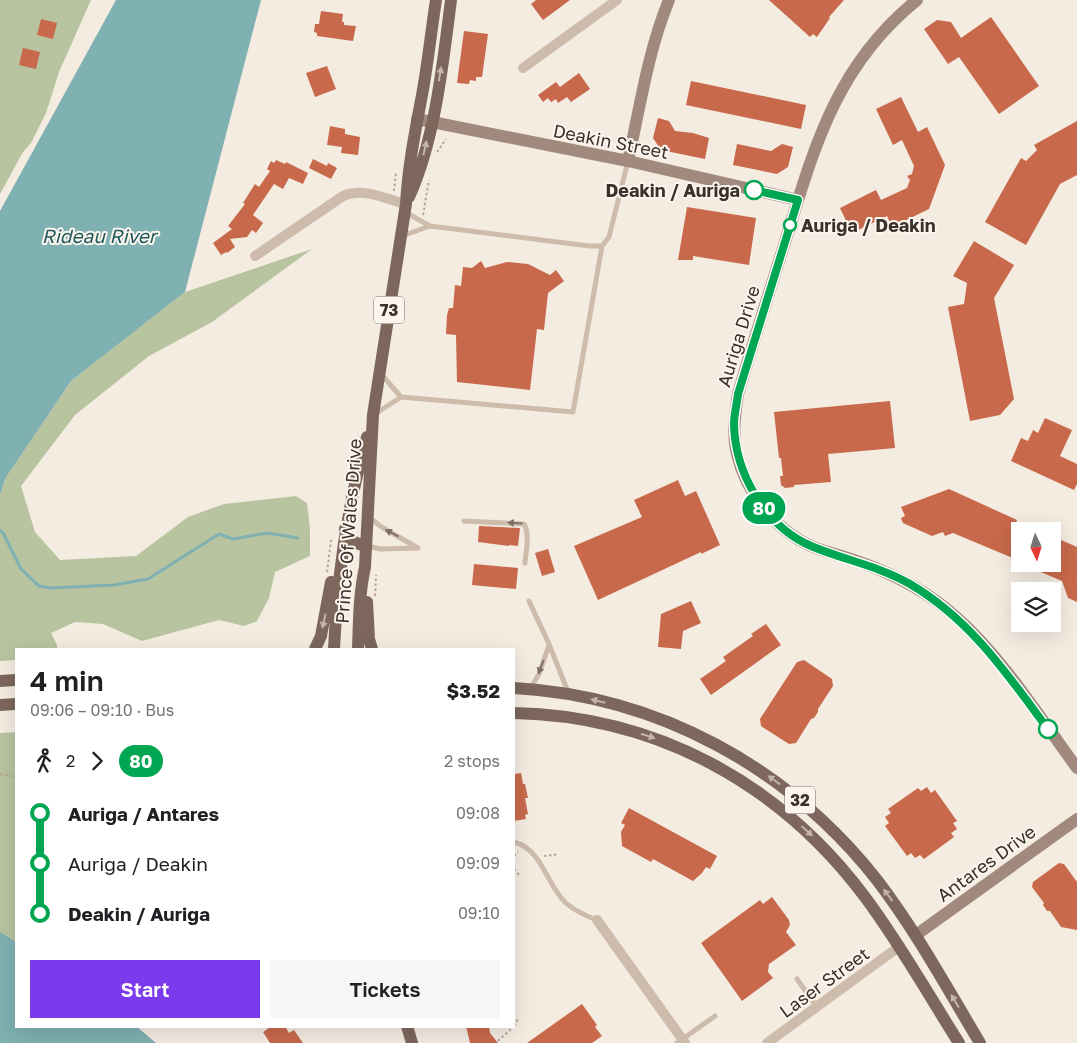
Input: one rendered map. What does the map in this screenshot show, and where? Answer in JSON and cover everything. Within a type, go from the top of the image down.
[{"type":"main road","name":"Prince Of Wales Drive","points":[[358,648],[361,582],[370,567],[366,546],[373,415],[405,208],[408,173],[436,0]]},
{"type":"main road","name":"Prince Of Wales Drive","points":[[405,208],[420,174],[437,96],[451,0]]},
{"type":"main road","name":"Prince Of Wales Drive","points":[[334,648],[340,559],[345,529],[358,468],[373,415]]},
{"type":"main road","points":[[345,529],[353,542],[366,546]]},
{"type":"main road","points":[[315,648],[321,636],[332,580],[340,559]]},
{"type":"main road","points":[[370,567],[368,624],[372,648]]},
{"type":"main road","points":[[0,681],[15,680]]},
{"type":"main road","name":"32","points":[[515,688],[570,695],[617,706],[687,730],[755,766],[794,796],[841,838],[878,882],[916,936],[980,1043]]},
{"type":"main road","points":[[0,705],[15,704]]},
{"type":"main road","name":"32","points":[[515,713],[551,715],[626,729],[676,746],[725,770],[766,797],[820,843],[855,884],[900,946],[959,1043]]},
{"type":"main road","points":[[900,946],[916,936]]},
{"type":"main road","points":[[408,1028],[412,1043]]},
{"type":"street","points":[[523,68],[617,0]]},
{"type":"street","points":[[628,161],[653,48],[662,16],[669,0]]},
{"type":"street","name":"Auriga Drive","points":[[917,0],[902,12],[860,60],[844,84],[815,147],[738,394],[734,423],[737,454],[745,478],[757,500],[790,533],[810,546],[866,564],[910,584],[956,617],[997,659],[1077,768]]},
{"type":"street","name":"Deakin Street","points":[[417,119],[628,161],[798,200]]},
{"type":"street","points":[[255,256],[343,196],[353,192],[363,192],[405,208]]},
{"type":"street","name":"Antares Drive","points":[[916,936],[1077,819]]},
{"type":"street","points":[[597,920],[681,1042]]},
{"type":"street","name":"Laser Street","points":[[767,1043],[900,946]]},
{"type":"lane","points":[[373,415],[401,397],[573,412],[602,246],[608,237],[628,161]]},
{"type":"lane","points":[[405,208],[430,226],[589,246],[602,246]]},
{"type":"lane","points":[[400,237],[430,226]]},
{"type":"lane","points":[[379,372],[401,397]]},
{"type":"lane","points":[[366,546],[381,549],[418,548],[383,528],[368,516]]},
{"type":"lane","points":[[464,521],[524,524],[527,533],[525,563]]},
{"type":"lane","points":[[529,601],[570,695]]},
{"type":"lane","points":[[530,689],[539,674],[549,644]]},
{"type":"lane","points":[[515,842],[521,843],[536,858],[565,902],[584,915],[597,920]]},
{"type":"lane","points":[[796,979],[817,1008]]},
{"type":"lane","points":[[681,1042],[715,1016]]},
{"type":"path","points":[[433,157],[446,139]]},
{"type":"path","points":[[422,221],[430,175]]},
{"type":"path","points":[[370,567],[375,596]]},
{"type":"path","points":[[0,774],[15,777]]},
{"type":"path","points":[[544,856],[555,855],[557,852]]},
{"type":"path","points":[[515,870],[519,876]]},
{"type":"path","points":[[515,1024],[518,1019]]},
{"type":"path","points":[[498,1040],[512,1028]]},
{"type":"green space","points":[[0,0],[91,0],[59,72],[46,113],[31,143],[23,152],[0,194]]},
{"type":"green space","points":[[312,249],[212,322],[149,356],[75,415],[21,486],[35,532],[60,560],[136,556],[188,517],[224,504],[296,496],[307,503],[310,529],[310,556],[275,572],[269,598],[257,621],[244,626],[219,620],[142,641],[103,624],[75,622],[51,633],[57,648],[15,648],[15,660],[0,661],[0,495],[5,479],[71,381],[185,292]]},
{"type":"green space","points":[[15,732],[15,946],[0,935],[0,733]]},
{"type":"water","name":"Rideau River","points":[[116,0],[261,0],[185,292],[71,381],[5,479],[0,495],[0,211]]},
{"type":"water","points":[[0,932],[15,941],[15,1028],[138,1028],[156,1043],[0,1043]]},
{"type":"building","points":[[536,0],[570,0],[543,20],[531,4]]},
{"type":"building","points":[[769,0],[844,0],[829,17],[817,37],[813,34],[810,37]]},
{"type":"building","points":[[321,11],[343,14],[342,22],[344,22],[344,25],[356,26],[353,41],[317,36],[317,33],[314,32],[315,24],[319,24]]},
{"type":"building","points":[[991,17],[1039,86],[999,114],[959,57],[948,64],[924,29],[937,20],[951,22],[961,38]]},
{"type":"building","points":[[41,19],[57,23],[53,39],[37,35]]},
{"type":"building","points":[[464,31],[488,34],[482,77],[476,77],[476,81],[470,80],[469,84],[457,83]]},
{"type":"building","points":[[23,48],[40,52],[36,69],[19,65]]},
{"type":"building","points":[[327,66],[336,89],[315,97],[306,73]]},
{"type":"building","points":[[579,73],[590,89],[571,102],[567,97],[558,103],[556,99],[551,102],[548,98],[543,102],[538,95],[556,82],[560,87]]},
{"type":"building","points":[[691,81],[806,105],[801,129],[686,105]]},
{"type":"building","points":[[901,97],[918,132],[927,127],[945,165],[929,209],[892,227],[887,216],[852,233],[840,208],[876,190],[881,200],[907,188],[910,180],[907,176],[912,174],[914,166],[902,140],[893,145],[876,109]]},
{"type":"building","points":[[658,118],[669,121],[675,131],[693,133],[709,138],[705,159],[661,150],[653,138]]},
{"type":"building","points":[[1077,121],[1077,175],[1060,184],[1026,245],[985,222],[1021,158],[1026,161],[1037,150],[1034,145]]},
{"type":"building","points":[[330,126],[345,129],[345,134],[360,137],[358,155],[341,153],[342,147],[327,145]]},
{"type":"building","points":[[737,144],[771,151],[782,144],[793,147],[788,167],[777,174],[733,165]]},
{"type":"building","points":[[313,159],[327,166],[328,163],[337,168],[331,179],[309,168]]},
{"type":"building","points":[[276,160],[285,164],[286,162],[308,173],[303,184],[289,178],[283,189],[274,184],[253,215],[263,223],[256,233],[252,230],[247,237],[230,239],[235,247],[221,255],[213,243],[232,229],[228,226],[245,204],[243,203],[255,184],[259,187],[270,171],[267,169],[271,161],[274,163]]},
{"type":"building","points":[[687,207],[756,218],[749,265],[693,256],[693,260],[678,260]]},
{"type":"building","points":[[974,241],[1014,265],[994,298],[1014,399],[1000,415],[970,421],[948,307],[964,304],[967,283],[953,276]]},
{"type":"building","points":[[481,261],[485,268],[507,262],[528,264],[550,275],[556,270],[564,281],[548,293],[544,330],[537,329],[530,390],[457,382],[456,335],[446,334],[447,315],[449,308],[453,308],[455,285],[461,286],[463,267],[472,268]]},
{"type":"building","points":[[890,401],[895,448],[828,454],[831,482],[794,485],[794,487],[785,488],[781,485],[780,476],[783,476],[774,412]]},
{"type":"building","points":[[1045,418],[1072,430],[1060,456],[1077,464],[1077,484],[1074,490],[1011,461],[1021,438],[1028,441],[1033,430],[1038,433]]},
{"type":"building","points":[[678,480],[685,496],[696,491],[720,545],[598,600],[574,546],[642,517],[634,500]]},
{"type":"building","points":[[949,489],[1017,520],[1016,522],[1011,522],[1011,557],[953,533],[945,536],[943,532],[932,536],[903,523],[901,518],[905,516],[901,507]]},
{"type":"building","points":[[479,526],[520,528],[518,546],[478,542]]},
{"type":"building","points":[[1061,540],[1077,547],[1077,602],[1068,598],[1062,581],[1041,572],[1061,572]]},
{"type":"building","points":[[548,549],[555,572],[542,576],[535,553]]},
{"type":"building","points":[[474,564],[518,568],[516,589],[472,585]]},
{"type":"building","points":[[691,601],[701,623],[683,631],[681,649],[658,647],[661,614]]},
{"type":"building","points":[[766,624],[781,645],[711,695],[700,679],[726,661],[723,657],[753,636],[751,634]]},
{"type":"building","points":[[804,660],[832,679],[833,686],[818,712],[811,719],[796,743],[789,744],[761,726],[760,719],[797,662]]},
{"type":"building","points":[[521,773],[523,784],[525,784],[528,798],[525,798],[528,814],[525,815],[526,819],[515,821],[515,774]]},
{"type":"building","points":[[927,787],[931,793],[935,790],[957,821],[953,823],[957,829],[951,833],[954,837],[924,859],[920,855],[915,858],[911,853],[907,856],[885,826],[889,823],[885,817],[891,813],[888,809],[918,788],[921,791]]},
{"type":"building","points":[[629,808],[717,856],[710,869],[706,867],[693,881],[653,859],[651,862],[622,846],[621,832],[625,825],[621,823]]},
{"type":"building","points":[[1059,863],[1064,864],[1077,882],[1077,930],[1061,927],[1050,911],[1047,911],[1043,905],[1044,903],[1032,887],[1033,882]]},
{"type":"building","points":[[772,897],[789,920],[790,925],[786,932],[796,945],[769,964],[768,972],[773,978],[742,1001],[701,943],[760,900],[763,904]]},
{"type":"building","points":[[582,1004],[597,1025],[595,1027],[602,1036],[592,1043],[527,1043]]},
{"type":"building","points":[[269,1028],[286,1028],[289,1033],[294,1030],[303,1043],[270,1043],[263,1032]]},
{"type":"building","points":[[466,1028],[489,1028],[490,1033],[498,1043],[470,1043]]},
{"type":"waterway","points":[[0,530],[21,569],[39,586],[51,588],[114,585],[148,579],[219,534],[233,539],[267,533],[298,538]]},
{"type":"bus line","name":"80","points":[[754,190],[798,200],[738,394],[734,423],[737,454],[745,478],[757,500],[790,533],[810,546],[866,564],[910,584],[956,617],[997,659],[1048,729]]},
{"type":"place","name":"Deakin / Auriga","points":[[754,190]]},
{"type":"place","name":"Auriga / Deakin","points":[[790,225]]}]
